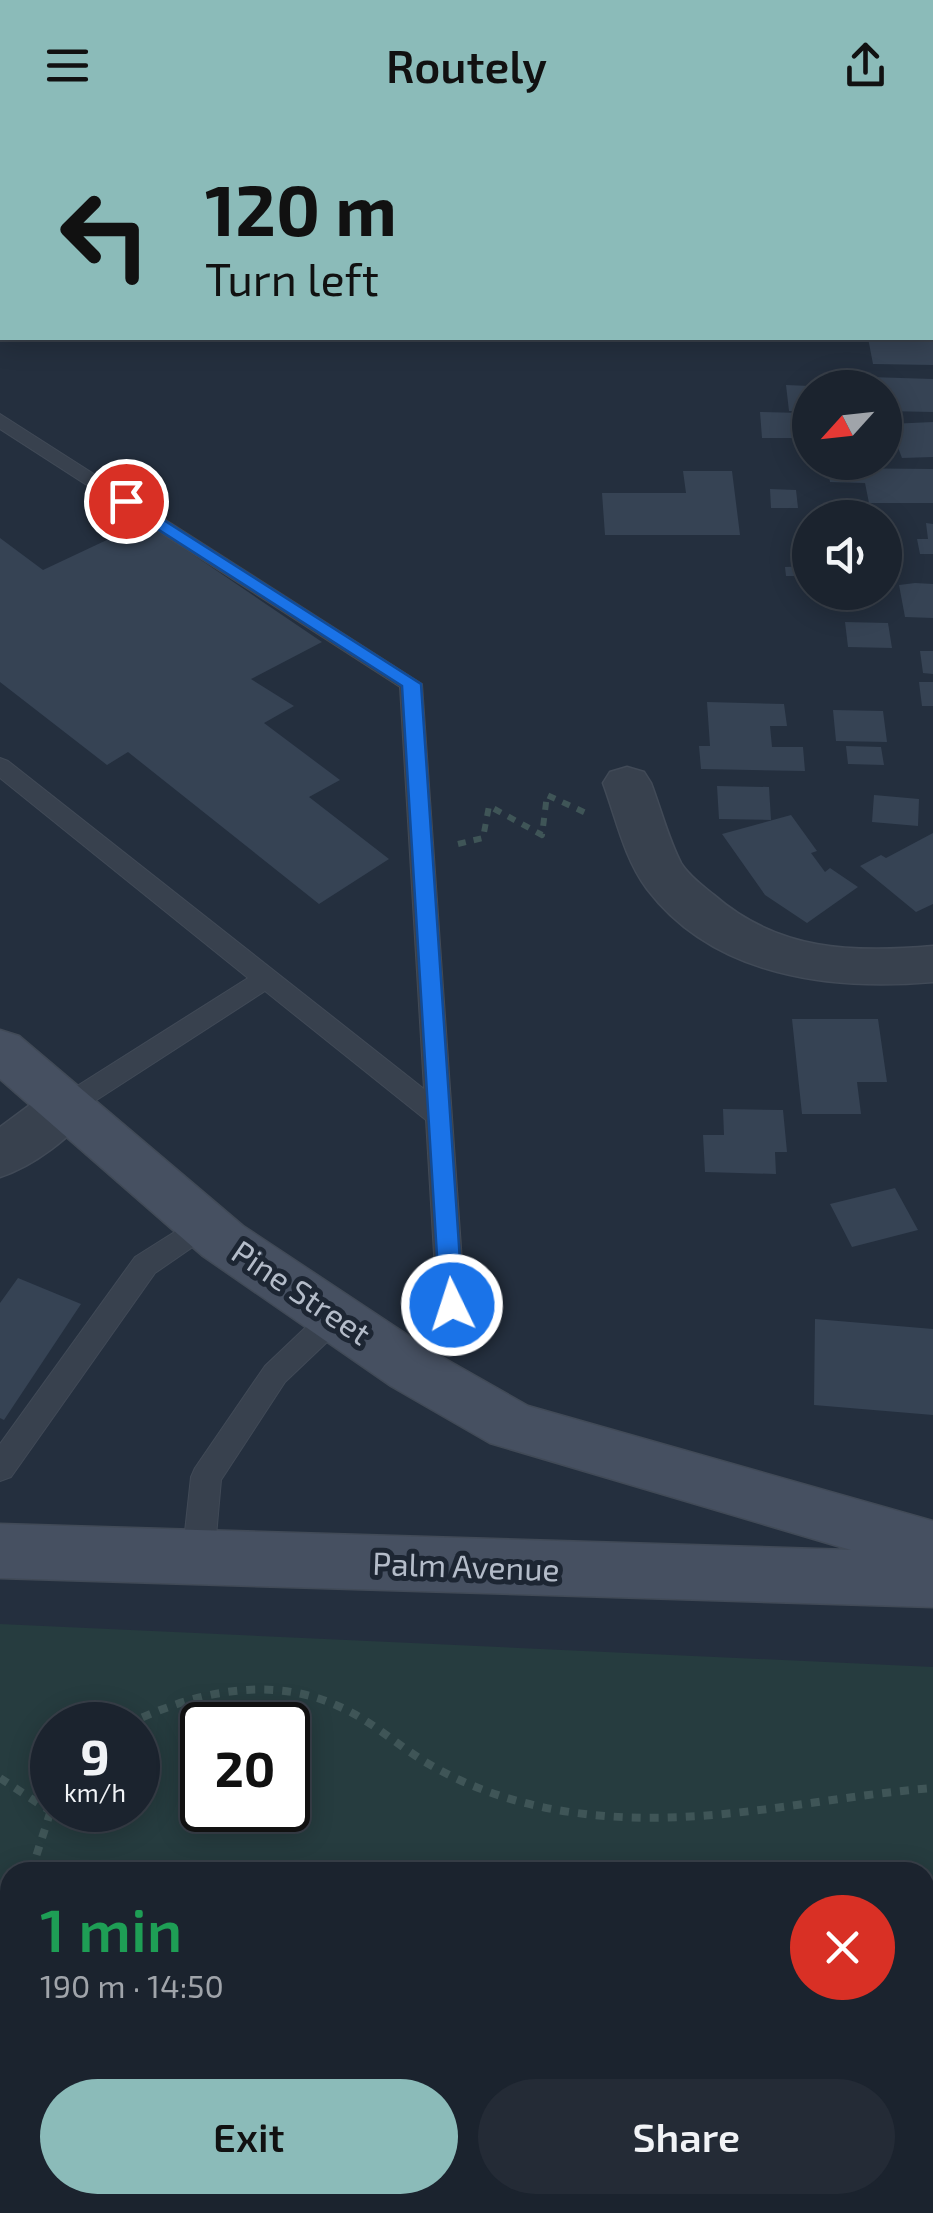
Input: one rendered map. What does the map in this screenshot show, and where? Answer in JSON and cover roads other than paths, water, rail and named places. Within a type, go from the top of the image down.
[{"type":"street","points":[[614,801],[661,873],[711,924],[754,946],[806,964],[869,970],[933,964]]},
{"type":"street","name":"Pine Street","points":[[0,1049],[203,1225],[412,1369],[510,1426],[933,1548]]},
{"type":"street","points":[[0,1156],[66,1106]]},
{"type":"street","name":"Palm Avenue","points":[[0,1551],[933,1580]]},
{"type":"lane","points":[[0,420],[411,684],[452,1305],[412,1369]]},
{"type":"lane","points":[[0,766],[439,1116]]},
{"type":"lane","points":[[66,1106],[266,978]]},
{"type":"lane","points":[[0,1468],[145,1265],[203,1225]]},
{"type":"lane","points":[[198,1560],[206,1477],[274,1374],[335,1316]]}]
